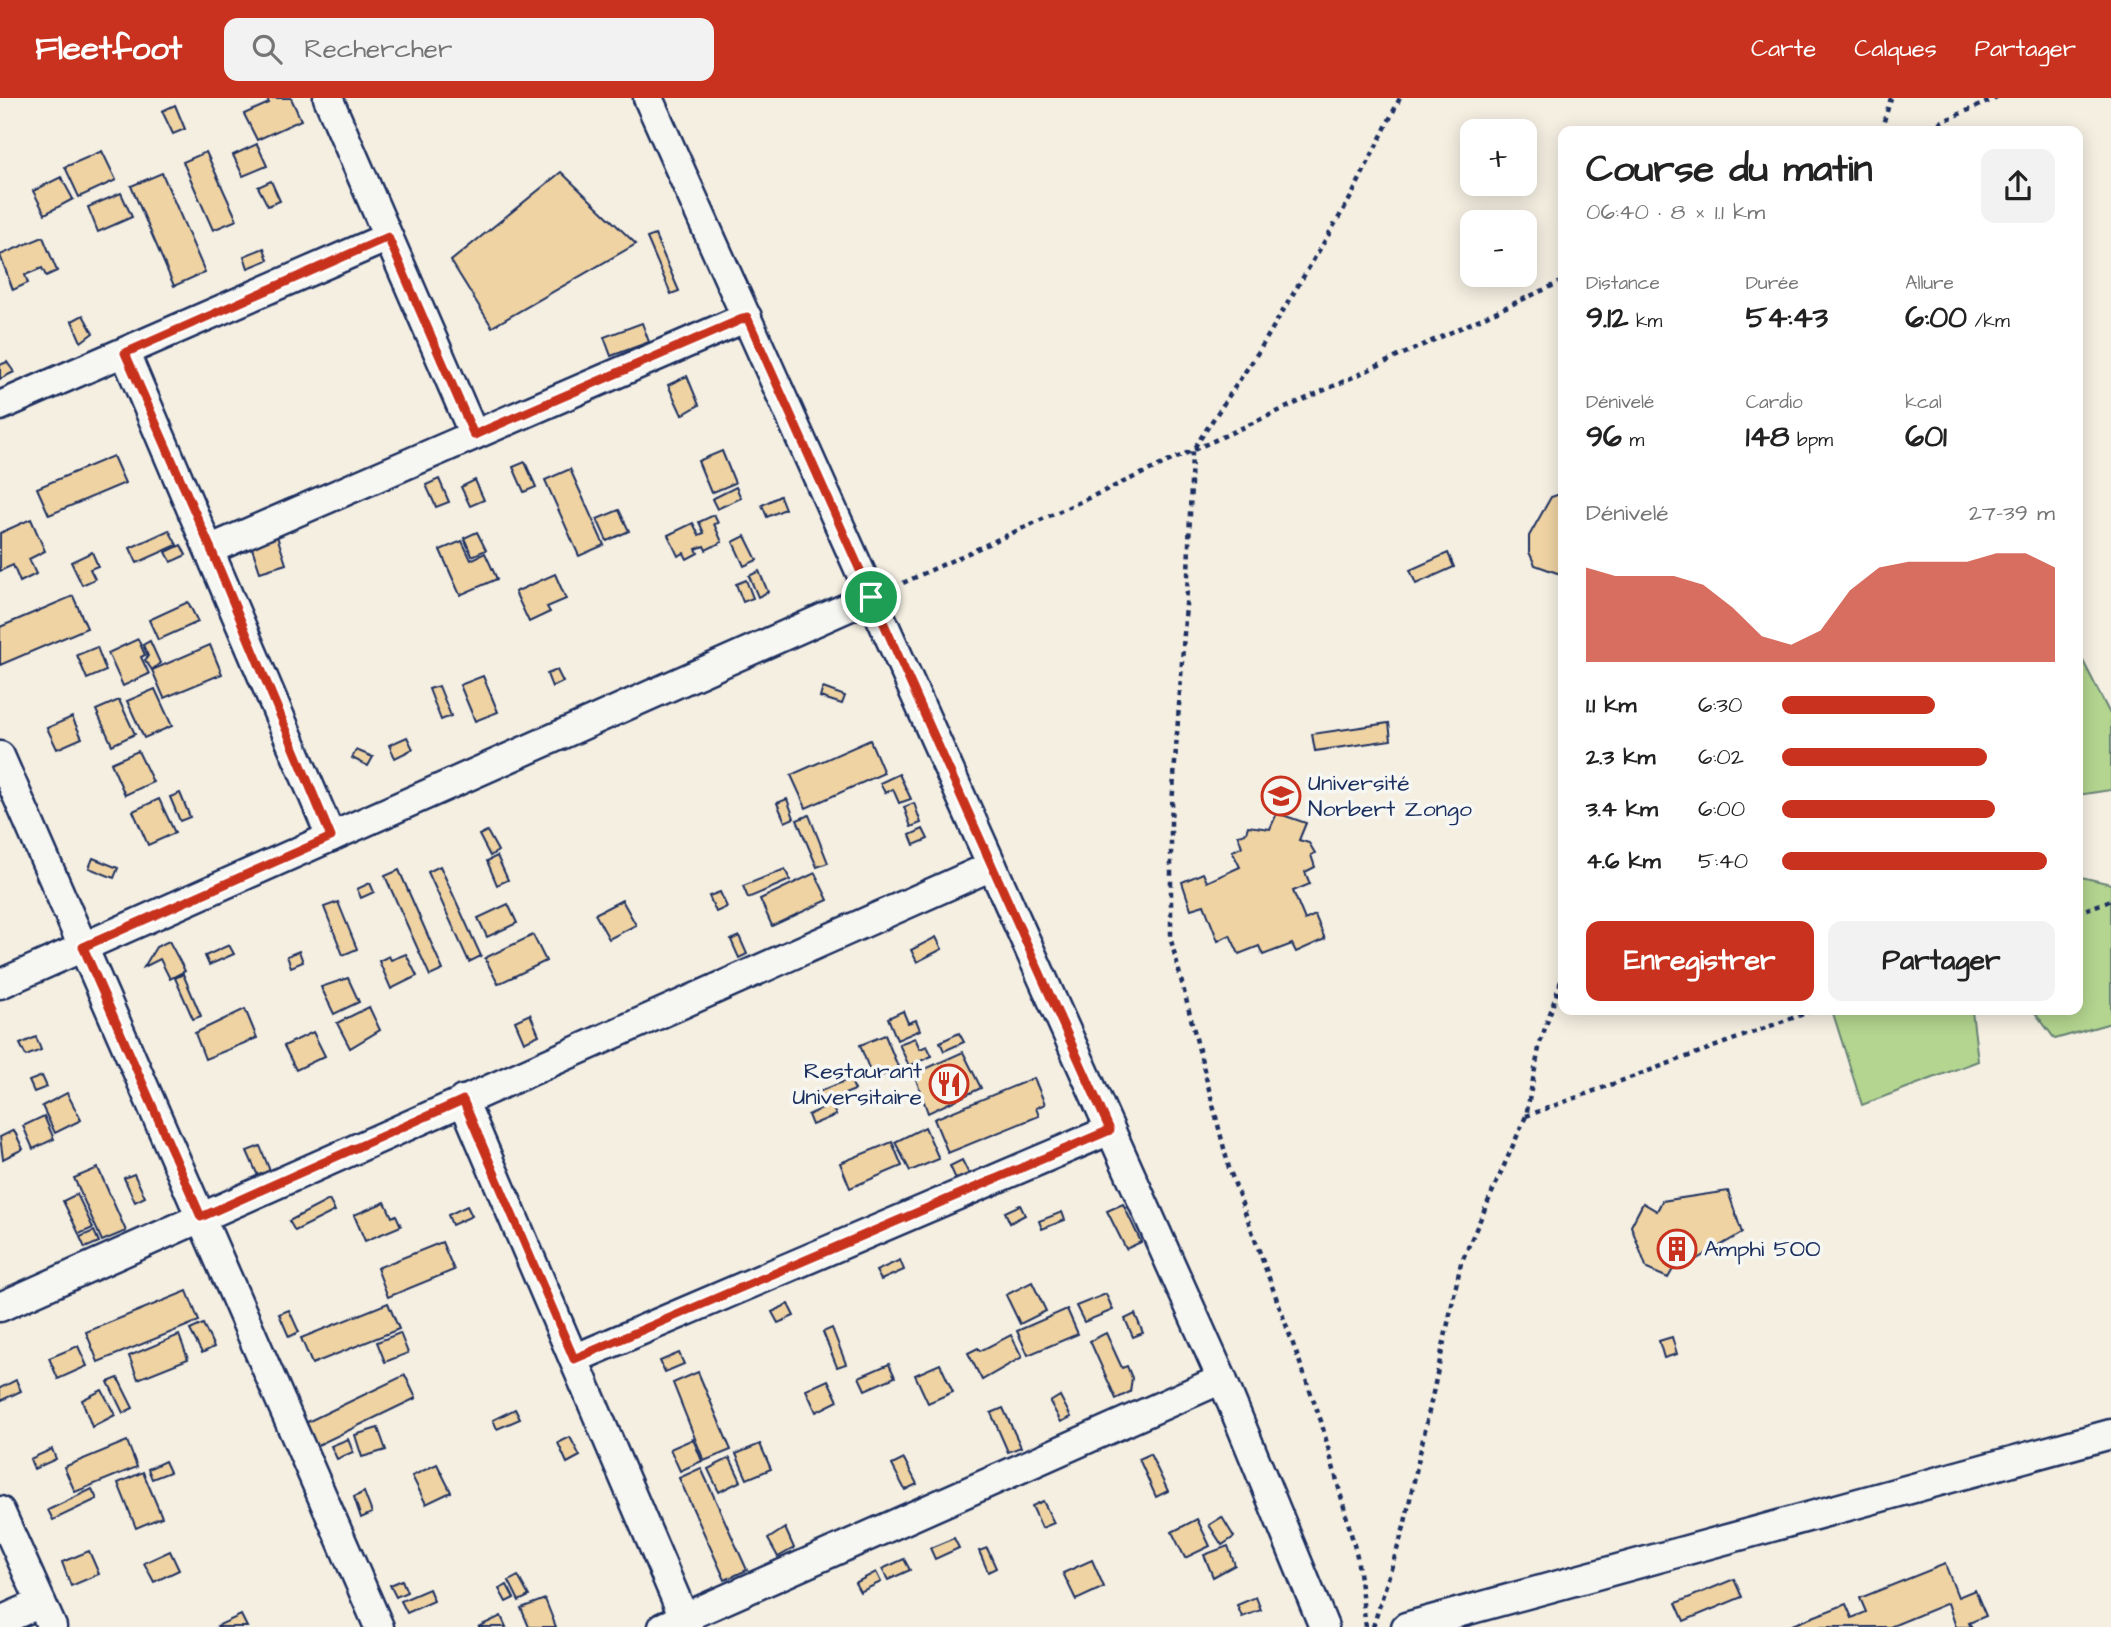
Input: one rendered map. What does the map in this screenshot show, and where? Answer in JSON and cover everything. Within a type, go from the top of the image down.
[{"type":"street","points":[[328,98],[474,435]]},
{"type":"street","points":[[648,98],[1222,1379],[1324,1627]]},
{"type":"street","points":[[0,406],[388,237]]},
{"type":"street","points":[[211,549],[747,317]]},
{"type":"street","points":[[125,353],[211,549],[331,837]]},
{"type":"street","points":[[0,984],[871,597]]},
{"type":"street","points":[[0,756],[379,1627]]},
{"type":"street","points":[[0,1307],[992,866]]},
{"type":"street","points":[[463,1100],[574,1359],[679,1624],[1222,1379]]},
{"type":"street","points":[[574,1359],[1110,1130]]},
{"type":"street","points":[[1406,1627],[1499,1615],[2111,1434]]},
{"type":"street","points":[[0,1511],[46,1615],[0,1621]]},
{"type":"path","points":[[1366,1627],[1357,1556],[1321,1421],[1230,1168],[1171,940],[1171,820],[1188,576],[1192,451],[1259,351],[1351,197],[1400,98]]},
{"type":"path","points":[[1883,126],[1891,98]]},
{"type":"path","points":[[1932,126],[1997,98]]},
{"type":"path","points":[[871,597],[1558,283]]},
{"type":"path","points":[[2083,911],[2111,900]]},
{"type":"path","points":[[1373,1627],[1404,1527],[1461,1263],[1526,1115],[1540,1044],[1558,990]]},
{"type":"path","points":[[1526,1115],[1800,1015]]},
{"type":"green space","points":[[2083,661],[2111,716],[2111,790],[2083,794]]},
{"type":"green space","points":[[2083,877],[2111,884],[2111,1023],[2055,1039],[2037,1015],[2083,1015]]},
{"type":"green space","points":[[1834,1015],[1972,1015],[1978,1061],[1862,1105]]},
{"type":"building","points":[[291,98],[301,120],[257,140],[244,114],[269,103],[267,99]]},
{"type":"building","points":[[175,105],[185,129],[173,134],[162,111]]},
{"type":"building","points":[[257,144],[267,166],[243,176],[233,155]]},
{"type":"building","points":[[102,151],[116,180],[79,197],[65,167]]},
{"type":"building","points":[[206,152],[237,220],[213,230],[183,162]]},
{"type":"building","points":[[561,172],[636,244],[492,327],[451,261]]},
{"type":"building","points":[[162,173],[205,272],[174,286],[131,186]]},
{"type":"building","points":[[61,177],[73,199],[45,214],[33,191]]},
{"type":"building","points":[[271,181],[280,201],[268,206],[258,187]]},
{"type":"building","points":[[121,193],[132,217],[98,232],[88,207]]},
{"type":"building","points":[[655,235],[679,291],[671,294],[647,238]]},
{"type":"building","points":[[43,237],[57,271],[46,276],[42,268],[25,275],[28,283],[13,290],[0,255]]},
{"type":"building","points":[[264,248],[268,260],[248,268],[244,256]]},
{"type":"building","points":[[83,315],[93,333],[81,342],[72,321]]},
{"type":"building","points":[[642,323],[649,342],[611,356],[604,337]]},
{"type":"building","points":[[7,362],[14,372],[0,379],[0,365]]},
{"type":"building","points":[[687,376],[699,405],[682,415],[668,385]]},
{"type":"building","points":[[722,451],[735,483],[711,493],[698,461]]},
{"type":"building","points":[[113,456],[125,483],[49,515],[37,488]]},
{"type":"building","points":[[525,462],[536,487],[524,492],[513,467]]},
{"type":"building","points":[[570,469],[604,545],[579,556],[545,480]]},
{"type":"building","points":[[439,479],[449,502],[436,507],[426,485]]},
{"type":"building","points":[[475,480],[484,500],[470,506],[461,487]]},
{"type":"building","points":[[736,487],[741,498],[717,509],[712,499]]},
{"type":"building","points":[[1558,495],[1558,573],[1535,565],[1529,552],[1529,536],[1551,497]]},
{"type":"building","points":[[780,496],[785,509],[767,517],[762,505]]},
{"type":"building","points":[[619,510],[629,531],[607,541],[597,519]]},
{"type":"building","points":[[714,515],[718,523],[714,524],[722,542],[706,550],[704,546],[696,549],[698,553],[687,559],[684,553],[678,556],[668,535],[693,523],[699,535],[704,533],[699,522]]},
{"type":"building","points":[[31,519],[45,551],[29,559],[36,574],[20,582],[13,565],[0,571],[0,533]]},
{"type":"building","points":[[169,530],[177,545],[137,563],[130,548]]},
{"type":"building","points":[[477,532],[486,550],[472,556],[464,538]]},
{"type":"building","points":[[276,533],[286,564],[260,572],[250,542]]},
{"type":"building","points":[[745,536],[757,560],[744,566],[733,542]]},
{"type":"building","points":[[462,541],[471,560],[485,553],[497,579],[460,595],[440,550]]},
{"type":"building","points":[[181,545],[186,555],[171,562],[166,552]]},
{"type":"building","points":[[92,552],[98,566],[90,569],[95,579],[82,585],[71,562]]},
{"type":"building","points":[[1448,553],[1454,567],[1416,584],[1410,570]]},
{"type":"building","points":[[759,571],[768,592],[758,597],[749,576]]},
{"type":"building","points":[[555,574],[566,599],[547,607],[550,612],[529,622],[515,592]]},
{"type":"building","points":[[746,580],[753,598],[743,602],[736,584]]},
{"type":"building","points":[[73,596],[87,628],[0,665],[0,627]]},
{"type":"building","points":[[188,602],[198,622],[158,640],[149,620]]},
{"type":"building","points":[[138,639],[145,655],[141,657],[149,674],[123,686],[108,653]]},
{"type":"building","points":[[150,641],[160,663],[152,670],[145,660],[148,656],[143,645]]},
{"type":"building","points":[[210,645],[222,674],[164,698],[152,670]]},
{"type":"building","points":[[97,647],[106,671],[87,679],[77,655]]},
{"type":"building","points":[[557,670],[563,682],[552,687],[547,674]]},
{"type":"building","points":[[483,676],[498,712],[475,721],[460,685]]},
{"type":"building","points":[[439,686],[451,716],[441,720],[429,689]]},
{"type":"building","points":[[823,688],[845,696],[842,704],[820,697]]},
{"type":"building","points":[[155,689],[172,726],[144,738],[127,701]]},
{"type":"building","points":[[119,700],[135,734],[112,745],[96,710]]},
{"type":"building","points":[[72,717],[82,738],[57,749],[47,728]]},
{"type":"building","points":[[1389,723],[1391,740],[1315,751],[1312,734]]},
{"type":"building","points":[[407,737],[413,749],[395,758],[389,745]]},
{"type":"building","points":[[870,740],[884,773],[806,808],[791,775]]},
{"type":"building","points":[[356,750],[373,757],[368,766],[352,758]]},
{"type":"building","points":[[138,751],[153,782],[125,795],[111,763]]},
{"type":"building","points":[[899,774],[911,799],[899,803],[893,789],[885,793],[880,783]]},
{"type":"building","points":[[180,793],[190,817],[180,821],[170,797]]},
{"type":"building","points":[[159,799],[175,833],[148,845],[133,811]]},
{"type":"building","points":[[787,799],[794,818],[785,822],[777,803]]},
{"type":"building","points":[[914,803],[921,823],[911,827],[904,807]]},
{"type":"building","points":[[1277,813],[1306,823],[1299,840],[1309,843],[1315,853],[1311,855],[1315,867],[1305,872],[1310,884],[1293,891],[1305,920],[1315,915],[1325,939],[1296,952],[1292,944],[1263,955],[1259,946],[1239,954],[1230,935],[1218,941],[1204,905],[1191,909],[1182,882],[1203,873],[1207,882],[1240,867],[1232,851],[1242,847],[1238,835],[1246,833],[1248,826],[1270,829]]},
{"type":"building","points":[[809,815],[828,863],[817,867],[797,820]]},
{"type":"building","points":[[923,829],[928,839],[914,845],[910,835]]},
{"type":"building","points":[[487,831],[498,851],[490,856],[479,835]]},
{"type":"building","points":[[497,856],[508,880],[497,885],[487,861]]},
{"type":"building","points":[[93,858],[118,868],[114,878],[89,868]]},
{"type":"building","points":[[440,866],[481,956],[469,962],[428,872]]},
{"type":"building","points":[[785,869],[790,880],[748,898],[743,886]]},
{"type":"building","points":[[399,870],[443,970],[430,976],[385,876]]},
{"type":"building","points":[[815,873],[828,900],[772,926],[760,899]]},
{"type":"building","points":[[370,883],[374,892],[361,898],[357,889]]},
{"type":"building","points":[[720,892],[727,907],[716,912],[709,896]]},
{"type":"building","points":[[622,900],[636,925],[609,939],[595,914]]},
{"type":"building","points":[[338,902],[357,949],[343,955],[324,907]]},
{"type":"building","points":[[508,904],[517,923],[487,937],[478,918]]},
{"type":"building","points":[[533,935],[546,961],[498,984],[485,958]]},
{"type":"building","points":[[739,936],[747,954],[739,958],[731,940]]},
{"type":"building","points":[[936,937],[942,949],[917,962],[911,950]]},
{"type":"building","points":[[169,941],[185,971],[170,979],[160,959],[144,967],[156,947]]},
{"type":"building","points":[[229,945],[234,954],[209,965],[205,956]]},
{"type":"building","points":[[299,951],[303,962],[291,967],[287,956]]},
{"type":"building","points":[[406,954],[417,976],[391,989],[379,961],[389,956],[391,960]]},
{"type":"building","points":[[183,974],[201,1016],[193,1019],[175,978]]},
{"type":"building","points":[[348,978],[359,1002],[334,1014],[321,987]]},
{"type":"building","points":[[369,1007],[380,1030],[350,1048],[337,1023]]},
{"type":"building","points":[[245,1009],[257,1038],[205,1059],[195,1033]]},
{"type":"building","points":[[903,1011],[908,1023],[916,1020],[920,1030],[897,1040],[888,1018]]},
{"type":"building","points":[[530,1014],[539,1035],[524,1042],[515,1021]]},
{"type":"building","points":[[313,1032],[325,1056],[296,1070],[284,1046]]},
{"type":"building","points":[[959,1033],[964,1042],[944,1051],[940,1042]]},
{"type":"building","points":[[885,1035],[899,1069],[873,1079],[860,1045]]},
{"type":"building","points":[[36,1037],[41,1050],[26,1056],[20,1044]]},
{"type":"building","points":[[915,1038],[920,1049],[927,1046],[932,1056],[909,1066],[899,1044]]},
{"type":"building","points":[[963,1052],[981,1088],[928,1113],[914,1074]]},
{"type":"building","points":[[42,1076],[47,1087],[34,1092],[29,1081]]},
{"type":"building","points":[[1034,1078],[1045,1104],[1036,1108],[1039,1116],[948,1153],[934,1119]]},
{"type":"building","points":[[850,1079],[855,1090],[822,1103],[818,1092]]},
{"type":"building","points":[[67,1093],[81,1120],[55,1133],[42,1106]]},
{"type":"building","points":[[831,1104],[836,1115],[812,1125],[808,1115]]},
{"type":"building","points":[[44,1116],[54,1139],[33,1149],[23,1126]]},
{"type":"building","points":[[925,1127],[939,1159],[910,1171],[895,1142]]},
{"type":"building","points":[[14,1130],[23,1149],[3,1159],[0,1137]]},
{"type":"building","points":[[892,1142],[902,1166],[850,1188],[840,1163]]},
{"type":"building","points":[[260,1146],[270,1171],[258,1176],[247,1151]]},
{"type":"building","points":[[962,1160],[973,1182],[960,1188],[950,1166]]},
{"type":"building","points":[[98,1168],[126,1231],[102,1241],[74,1178]]},
{"type":"building","points":[[134,1174],[145,1197],[135,1202],[124,1178]]},
{"type":"building","name":"Amphi 5OO","points":[[1728,1191],[1742,1233],[1683,1267],[1676,1264],[1668,1278],[1647,1269],[1631,1226],[1643,1203],[1657,1211],[1662,1201]]},
{"type":"building","points":[[77,1194],[93,1228],[79,1234],[63,1201]]},
{"type":"building","points":[[329,1200],[335,1211],[295,1231],[289,1221]]},
{"type":"building","points":[[385,1202],[392,1217],[396,1215],[401,1226],[365,1241],[354,1215]]},
{"type":"building","points":[[1123,1204],[1141,1242],[1126,1249],[1107,1211]]},
{"type":"building","points":[[1020,1205],[1025,1215],[1010,1223],[1005,1212]]},
{"type":"building","points":[[467,1206],[472,1216],[452,1225],[448,1215]]},
{"type":"building","points":[[1062,1212],[1065,1220],[1042,1229],[1039,1221]]},
{"type":"building","points":[[94,1231],[99,1242],[85,1248],[80,1237]]},
{"type":"building","points":[[442,1242],[454,1270],[388,1297],[377,1268]]},
{"type":"building","points":[[900,1260],[904,1270],[881,1280],[876,1271]]},
{"type":"building","points":[[1032,1282],[1046,1311],[1020,1324],[1006,1295]]},
{"type":"building","points":[[187,1291],[199,1321],[98,1362],[86,1332]]},
{"type":"building","points":[[1106,1294],[1113,1310],[1084,1322],[1076,1306]]},
{"type":"building","points":[[388,1303],[399,1329],[312,1364],[301,1338]]},
{"type":"building","points":[[788,1304],[794,1316],[778,1323],[772,1312]]},
{"type":"building","points":[[1067,1309],[1078,1334],[1028,1355],[1017,1331]]},
{"type":"building","points":[[289,1310],[299,1332],[289,1337],[279,1314]]},
{"type":"building","points":[[1135,1314],[1143,1333],[1133,1337],[1125,1319]]},
{"type":"building","points":[[203,1324],[214,1347],[202,1353],[190,1330]]},
{"type":"building","points":[[832,1328],[846,1364],[837,1367],[823,1332]]},
{"type":"building","points":[[400,1333],[408,1353],[385,1362],[377,1342]]},
{"type":"building","points":[[1106,1333],[1122,1368],[1127,1366],[1132,1378],[1130,1392],[1116,1399],[1090,1341]]},
{"type":"building","points":[[179,1335],[188,1359],[138,1379],[129,1356]]},
{"type":"building","points":[[1011,1335],[1022,1357],[982,1380],[968,1353],[978,1348],[980,1351]]},
{"type":"building","points":[[1672,1337],[1677,1354],[1664,1358],[1659,1341]]},
{"type":"building","points":[[78,1346],[87,1366],[58,1379],[49,1358]]},
{"type":"building","points":[[679,1353],[684,1364],[665,1372],[660,1361]]},
{"type":"building","points":[[889,1364],[895,1377],[865,1390],[859,1377]]},
{"type":"building","points":[[940,1364],[953,1392],[928,1403],[915,1375]]},
{"type":"building","points":[[698,1372],[731,1450],[704,1461],[673,1383]]},
{"type":"building","points":[[405,1375],[416,1398],[310,1449],[299,1426]]},
{"type":"building","points":[[118,1378],[133,1408],[123,1413],[108,1382]]},
{"type":"building","points":[[16,1380],[21,1391],[0,1401],[0,1388]]},
{"type":"building","points":[[828,1380],[838,1401],[816,1412],[806,1390]]},
{"type":"building","points":[[102,1390],[115,1415],[92,1427],[82,1400]]},
{"type":"building","points":[[1060,1396],[1071,1417],[1061,1422],[1050,1402]]},
{"type":"building","points":[[1003,1408],[1021,1447],[1008,1452],[991,1413]]},
{"type":"building","points":[[515,1409],[520,1419],[497,1429],[493,1420]]},
{"type":"building","points":[[378,1428],[386,1450],[362,1457],[355,1435]]},
{"type":"building","points":[[570,1437],[580,1456],[567,1463],[558,1443]]},
{"type":"building","points":[[348,1439],[353,1452],[337,1459],[331,1446]]},
{"type":"building","points":[[693,1439],[702,1461],[680,1471],[670,1449]]},
{"type":"building","points":[[127,1441],[137,1467],[75,1492],[64,1467]]},
{"type":"building","points":[[760,1444],[771,1469],[747,1479],[736,1454]]},
{"type":"building","points":[[52,1449],[56,1459],[34,1469],[30,1459]]},
{"type":"building","points":[[1150,1454],[1168,1491],[1156,1497],[1139,1459]]},
{"type":"building","points":[[730,1458],[741,1481],[719,1492],[708,1469]]},
{"type":"building","points":[[904,1459],[917,1484],[905,1490],[892,1465]]},
{"type":"building","points":[[165,1461],[170,1472],[152,1479],[148,1469]]},
{"type":"building","points":[[437,1464],[451,1492],[426,1504],[412,1476]]},
{"type":"building","points":[[701,1468],[747,1570],[725,1580],[679,1478]]},
{"type":"building","points":[[143,1472],[162,1517],[136,1528],[118,1483]]},
{"type":"building","points":[[92,1489],[97,1499],[53,1520],[48,1510]]},
{"type":"building","points":[[364,1492],[372,1513],[361,1518],[354,1497]]},
{"type":"building","points":[[1043,1501],[1054,1523],[1042,1528],[1032,1506]]},
{"type":"building","points":[[1222,1517],[1234,1537],[1222,1545],[1209,1525]]},
{"type":"building","points":[[1197,1519],[1210,1546],[1185,1558],[1172,1532]]},
{"type":"building","points":[[785,1528],[794,1548],[778,1557],[768,1539]]},
{"type":"building","points":[[954,1538],[959,1548],[935,1559],[930,1548]]},
{"type":"building","points":[[1228,1546],[1235,1565],[1213,1577],[1204,1555]]},
{"type":"building","points":[[987,1548],[996,1568],[988,1572],[979,1551]]},
{"type":"building","points":[[89,1551],[99,1574],[71,1586],[62,1562]]},
{"type":"building","points":[[170,1551],[179,1570],[154,1582],[144,1563]]},
{"type":"building","points":[[904,1559],[910,1570],[888,1580],[882,1569]]},
{"type":"building","points":[[1092,1560],[1104,1587],[1076,1600],[1063,1573]]},
{"type":"building","points":[[1945,1564],[1958,1597],[1975,1590],[1986,1616],[1969,1623],[1971,1627],[1956,1627],[1948,1603],[1890,1627],[1787,1627],[1846,1604],[1852,1618],[1866,1612],[1860,1598]]},
{"type":"building","points":[[876,1572],[881,1582],[860,1592],[855,1583]]},
{"type":"building","points":[[518,1576],[529,1596],[519,1601],[509,1581]]},
{"type":"building","points":[[1734,1579],[1742,1597],[1684,1621],[1676,1603]]},
{"type":"building","points":[[402,1580],[407,1592],[396,1597],[390,1585]]},
{"type":"building","points":[[507,1585],[514,1598],[506,1602],[499,1589]]},
{"type":"building","points":[[429,1589],[434,1601],[407,1613],[401,1601]]},
{"type":"building","points":[[1256,1597],[1261,1610],[1242,1617],[1237,1605]]},
{"type":"building","points":[[545,1599],[556,1627],[529,1627],[521,1608]]},
{"type":"building","points":[[241,1615],[247,1627],[217,1626]]},
{"type":"building","points":[[501,1616],[506,1627],[478,1627]]},
{"type":"place","name":"Université Norbert Zongo","points":[[1281,796]]},
{"type":"place","name":"Restaurant Universitaire","points":[[949,1084]]},
{"type":"place","name":"Amphi 5OO","points":[[1677,1249]]},
{"type":"route","points":[[388,237],[474,435],[747,317],[871,597],[1110,1130],[574,1359],[463,1100],[201,1217],[83,947],[331,837],[211,549],[125,353],[388,237]]}]
